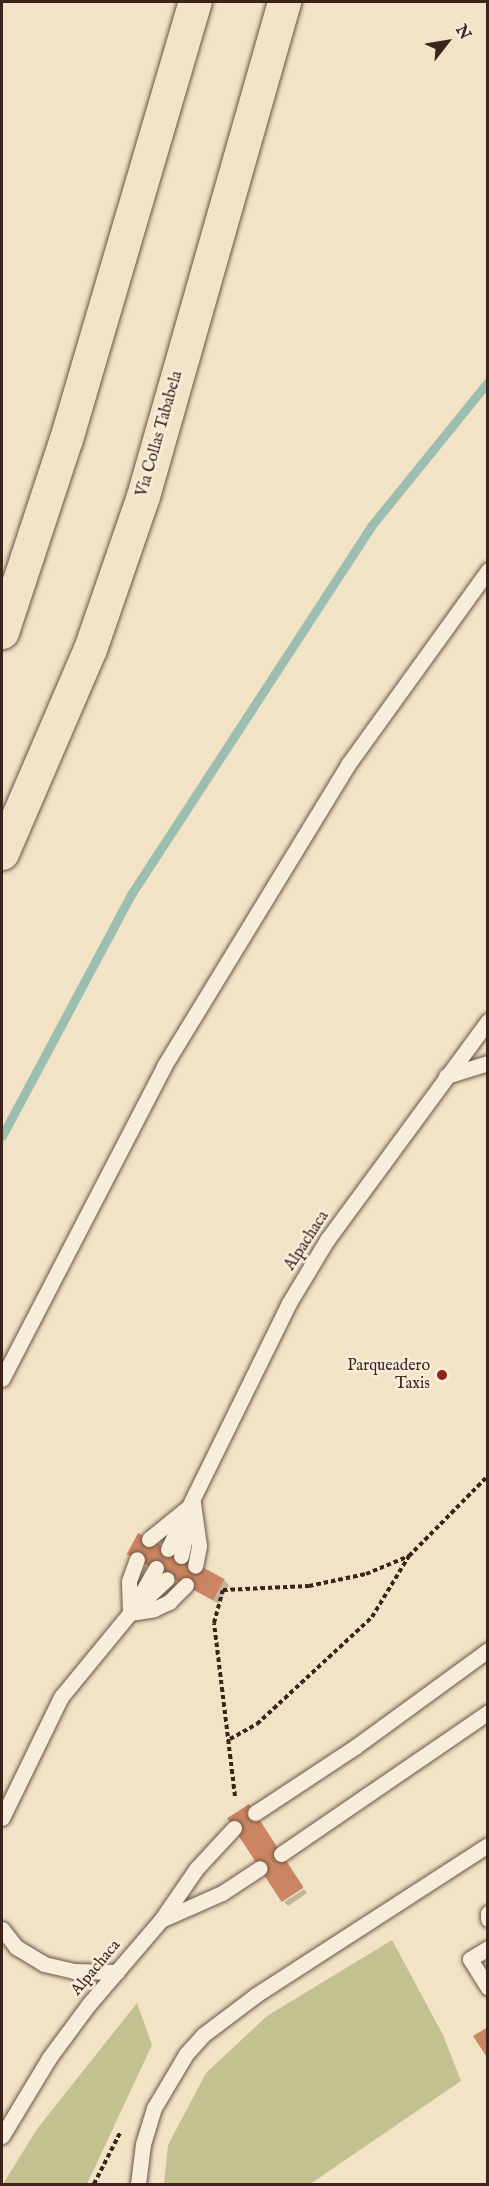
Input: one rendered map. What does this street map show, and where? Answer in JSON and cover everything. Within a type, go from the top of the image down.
[{"type":"highway","points":[[2,632],[66,439],[195,2]]},
{"type":"highway","name":"Via Collas Tababela","points":[[2,853],[90,649],[143,496],[284,2]]},
{"type":"lane","points":[[2,1379],[164,1066],[349,763],[488,570]]},
{"type":"lane","name":"Alpachaca","points":[[174,1552],[217,1445],[289,1303],[327,1240],[488,1021]]},
{"type":"lane","points":[[446,1076],[488,1063]]},
{"type":"lane","points":[[193,1503],[199,1546],[195,1566]]},
{"type":"lane","name":"Alpachaca","points":[[150,1539],[193,1503]]},
{"type":"lane","points":[[130,1613],[129,1581],[137,1559]]},
{"type":"lane","points":[[2,1818],[61,1697],[162,1574]]},
{"type":"lane","points":[[130,1613],[154,1609],[169,1602],[186,1584]]},
{"type":"lane","points":[[255,1813],[355,1747],[488,1650]]},
{"type":"lane","points":[[282,1854],[488,1712]]},
{"type":"lane","points":[[161,1920],[196,1869],[234,1827]]},
{"type":"lane","points":[[138,2184],[144,2144],[154,2108],[186,2054],[203,2035],[248,2001],[483,1848],[488,1864]]},
{"type":"lane","name":"Alpachaca","points":[[2,2136],[49,2058],[161,1920],[222,1893],[260,1868]]},
{"type":"lane","points":[[488,1913],[488,1919]]},
{"type":"lane","points":[[2,1929],[16,1947],[44,1964],[74,1971],[117,1972]]},
{"type":"lane","points":[[488,1948],[470,1959],[488,1988]]},
{"type":"path","points":[[230,1739],[276,1707],[293,1687],[372,1617],[410,1556],[488,1477]]},
{"type":"path","points":[[235,1796],[230,1739],[214,1623],[223,1590],[309,1586],[366,1574],[410,1556]]},
{"type":"shaded area","points":[[392,1940],[443,2035],[461,2081],[310,2184],[164,2184],[168,2145],[206,2073],[267,2016]]},
{"type":"shaded area","points":[[137,2003],[152,2045],[87,2184],[3,2184],[37,2129]]},
{"type":"building","points":[[138,1533],[225,1579],[213,1600],[127,1554]]},
{"type":"building","points":[[249,1804],[303,1888],[282,1902],[227,1818]]},
{"type":"building","points":[[488,2027],[488,2059],[473,2036]]},
{"type":"waterway","points":[[2,1136],[132,893],[372,525],[488,382]]},
{"type":"place","name":"Parqueadero Taxis","points":[[442,1375]]}]
